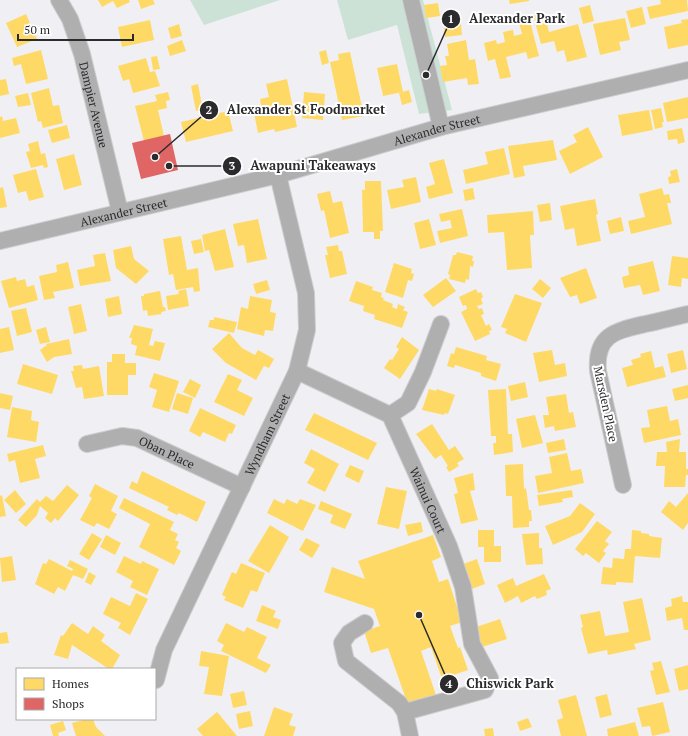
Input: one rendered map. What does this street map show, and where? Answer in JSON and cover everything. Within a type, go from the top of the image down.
[{"type":"street","name":"Dampier Avenue","points":[[59,0],[70,19],[82,54],[120,212]]},
{"type":"street","points":[[411,0],[441,127]]},
{"type":"street","name":"Alexander Street","points":[[0,241],[278,175],[441,127],[688,70]]},
{"type":"street","name":"Wyndham Street","points":[[156,680],[164,650],[297,370],[307,330],[306,293],[278,175]]},
{"type":"street","name":"Marsden Place","points":[[623,486],[598,371],[597,356],[602,344],[609,335],[620,330],[688,314]]},
{"type":"street","points":[[297,370],[390,415],[408,403],[423,372],[441,324]]},
{"type":"street","name":"Wainui Court","points":[[390,415],[449,546],[463,587],[472,644],[490,678],[485,690],[405,712]]},
{"type":"street","name":"Oban Place","points":[[87,444],[122,436],[137,438],[242,487]]},
{"type":"street","points":[[365,623],[349,633],[342,644],[346,661],[398,703],[405,712],[410,736]]},
{"type":"green space","points":[[190,0],[280,0],[204,25]]},
{"type":"green space","points":[[337,0],[423,0],[452,110],[419,114],[397,25],[348,40]]},
{"type":"building: Homes","points":[[98,0],[129,0],[130,2],[117,8],[113,1],[102,7]]},
{"type":"building: Homes","points":[[138,0],[153,0],[155,4],[141,9]]},
{"type":"building: Homes","points":[[509,0],[529,0],[529,1],[510,4]]},
{"type":"building: Homes","points":[[660,0],[687,0],[688,11],[650,19],[647,7],[661,4]]},
{"type":"building: Homes","points":[[438,3],[440,16],[426,18],[424,5]]},
{"type":"building: Homes","points":[[590,5],[594,21],[583,24],[579,8]]},
{"type":"building: Homes","points":[[642,7],[646,24],[631,28],[626,11]]},
{"type":"building: Homes","points":[[544,12],[549,32],[578,24],[587,57],[567,62],[564,50],[557,52],[554,41],[541,44],[533,15]]},
{"type":"building: Homes","points":[[26,14],[37,39],[17,47],[6,23]]},
{"type":"building: Homes","points":[[625,18],[630,40],[619,42],[621,50],[600,55],[593,24]]},
{"type":"building: Homes","points":[[688,19],[688,45],[668,49],[664,27],[682,23],[681,20]]},
{"type":"building: Homes","points":[[150,20],[154,40],[122,47],[118,27]]},
{"type":"building: Homes","points":[[530,21],[539,56],[528,59],[526,52],[506,57],[511,77],[500,79],[495,59],[488,61],[484,43],[496,40],[497,44],[505,42],[503,32],[513,30],[514,36],[522,34],[519,23]]},
{"type":"building: Homes","points":[[179,24],[182,36],[171,39],[168,28]]},
{"type":"building: Homes","points":[[461,24],[462,35],[445,37],[444,26]]},
{"type":"building: Homes","points":[[182,40],[186,51],[170,56],[167,46]]},
{"type":"building: Homes","points":[[466,40],[469,60],[475,59],[479,84],[468,85],[467,78],[443,82],[440,66],[447,65],[445,56],[449,56],[447,44]]},
{"type":"building: Homes","points":[[41,50],[48,79],[26,84],[21,64],[14,66],[12,58]]},
{"type":"building: Homes","points":[[326,50],[329,63],[322,65],[319,52]]},
{"type":"building: Homes","points":[[350,52],[364,116],[342,120],[330,62],[339,60],[338,54]]},
{"type":"building: Homes","points":[[157,56],[160,69],[153,70],[151,57]]},
{"type":"building: Homes","points":[[146,58],[150,72],[155,71],[160,86],[133,93],[129,79],[123,81],[118,66]]},
{"type":"building: Homes","points":[[397,64],[403,92],[383,96],[377,68]]},
{"type":"building: Homes","points":[[6,79],[9,94],[0,96],[0,80]]},
{"type":"building: Homes","points":[[287,79],[297,127],[275,132],[274,129],[258,133],[254,113],[262,112],[260,99],[269,97],[266,84]]},
{"type":"building: Homes","points":[[198,84],[202,105],[206,104],[207,109],[196,111],[191,86]]},
{"type":"building: Homes","points":[[49,88],[53,106],[59,105],[63,123],[43,128],[41,121],[38,122],[31,93]]},
{"type":"building: Homes","points":[[409,90],[412,102],[402,105],[399,93]]},
{"type":"building: Homes","points":[[168,92],[170,100],[166,101],[167,108],[158,110],[164,136],[144,141],[135,106],[157,101],[155,95]]},
{"type":"building: Homes","points":[[304,92],[325,94],[323,120],[302,118]]},
{"type":"building: Homes","points":[[28,93],[31,105],[18,107],[15,96]]},
{"type":"building: Homes","points":[[688,97],[688,118],[667,122],[663,103]]},
{"type":"building: Homes","points":[[661,108],[664,122],[662,122],[663,127],[655,129],[651,110]]},
{"type":"building: Homes","points":[[649,110],[653,130],[622,136],[618,115]]},
{"type":"building: Homes","points":[[228,111],[233,131],[186,142],[181,122]]},
{"type":"building: Homes","points":[[2,116],[3,121],[16,118],[20,133],[0,138],[0,117]]},
{"type":"building: Homes","points":[[67,125],[70,138],[52,143],[48,130]]},
{"type":"building: Homes","points":[[588,127],[603,157],[570,174],[559,151],[577,142],[573,135]]},
{"type":"building: Homes","points":[[682,128],[685,142],[678,144],[677,139],[668,140],[667,131]]},
{"type":"building: Homes","points":[[553,140],[557,160],[523,166],[525,176],[514,178],[508,146]]},
{"type":"building: Homes","points":[[38,141],[41,154],[45,153],[48,167],[44,168],[43,165],[31,168],[26,152],[30,151],[28,144]]},
{"type":"building: Homes","points":[[504,148],[510,174],[466,184],[463,170],[488,164],[485,152]]},
{"type":"building: Homes","points":[[74,154],[82,185],[64,190],[56,159]]},
{"type":"building: Homes","points":[[444,159],[453,193],[429,199],[426,187],[435,184],[429,163]]},
{"type":"building: Homes","points":[[36,169],[44,197],[29,201],[26,191],[18,193],[13,175]]},
{"type":"building: Homes","points":[[677,169],[680,182],[669,184],[668,177],[671,176],[670,171]]},
{"type":"building: Homes","points":[[416,177],[421,202],[391,209],[387,190],[404,187],[402,180]]},
{"type":"building: Homes","points":[[365,181],[381,181],[383,231],[380,231],[380,239],[374,239],[374,232],[363,232],[362,190],[365,190]]},
{"type":"building: Homes","points":[[3,187],[7,207],[0,208],[0,188]]},
{"type":"building: Homes","points":[[473,188],[475,199],[465,201],[463,190]]},
{"type":"building: Homes","points":[[662,188],[664,195],[669,194],[671,203],[667,203],[672,224],[631,234],[628,221],[645,217],[639,194]]},
{"type":"building: Homes","points":[[330,191],[333,203],[342,201],[349,233],[330,238],[324,210],[321,211],[317,194]]},
{"type":"building: Homes","points":[[595,199],[598,214],[596,215],[601,241],[577,246],[574,228],[565,230],[560,206]]},
{"type":"building: Homes","points":[[550,203],[552,220],[540,222],[537,205]]},
{"type":"building: Homes","points":[[462,209],[468,236],[440,243],[437,231],[452,228],[450,220],[441,222],[439,214]]},
{"type":"building: Homes","points":[[533,211],[534,235],[530,235],[532,268],[507,270],[504,232],[488,233],[487,215]]},
{"type":"building: Homes","points":[[621,217],[624,231],[610,234],[607,221]]},
{"type":"building: Homes","points":[[258,219],[267,259],[247,263],[244,245],[238,246],[233,224]]},
{"type":"building: Homes","points":[[429,219],[436,245],[420,249],[414,223]]},
{"type":"building: Homes","points":[[225,229],[234,267],[215,271],[209,250],[205,251],[202,235]]},
{"type":"building: Homes","points":[[181,236],[187,270],[198,268],[200,291],[194,292],[193,287],[176,290],[173,274],[169,275],[163,239]]},
{"type":"building: Homes","points":[[201,239],[204,252],[194,254],[191,241]]},
{"type":"building: Homes","points":[[338,245],[339,251],[342,251],[347,274],[330,278],[325,255],[328,255],[326,247]]},
{"type":"building: Homes","points":[[131,246],[134,259],[149,271],[136,284],[116,268],[113,250]]},
{"type":"building: Homes","points":[[457,252],[473,256],[473,267],[470,266],[469,280],[466,279],[465,283],[449,279],[450,275],[448,274],[453,255],[456,255]]},
{"type":"building: Homes","points":[[105,253],[111,281],[80,286],[77,270],[95,266],[93,255]]},
{"type":"building: Homes","points":[[672,256],[688,258],[688,279],[682,278],[681,287],[668,285]]},
{"type":"building: Homes","points":[[653,261],[660,291],[643,295],[640,285],[624,288],[622,277],[629,275],[628,267]]},
{"type":"building: Homes","points":[[68,262],[74,288],[53,292],[55,298],[44,300],[39,276],[57,272],[56,265]]},
{"type":"building: Homes","points":[[394,263],[412,269],[411,273],[414,274],[412,281],[408,280],[403,298],[385,292]]},
{"type":"building: Homes","points":[[586,268],[597,298],[580,304],[577,295],[570,297],[560,278]]},
{"type":"building: Homes","points":[[16,277],[17,281],[25,279],[27,287],[34,285],[38,300],[9,308],[1,281]]},
{"type":"building: Homes","points":[[446,278],[456,291],[433,307],[423,295]]},
{"type":"building: Homes","points":[[540,279],[551,288],[543,298],[532,289]]},
{"type":"building: Homes","points":[[267,280],[270,290],[256,294],[253,284]]},
{"type":"building: Homes","points":[[356,281],[373,287],[372,290],[382,293],[381,297],[384,298],[383,300],[393,304],[392,307],[397,309],[398,304],[405,307],[403,310],[408,312],[402,328],[374,319],[375,315],[363,311],[364,306],[349,301]]},
{"type":"building: Homes","points":[[186,289],[189,306],[168,310],[166,296],[179,294],[178,291]]},
{"type":"building: Homes","points":[[476,289],[478,293],[481,292],[483,297],[481,299],[483,304],[477,306],[479,309],[482,308],[484,314],[481,315],[486,326],[489,324],[492,330],[489,331],[490,334],[475,341],[461,312],[467,309],[466,305],[463,306],[459,297]]},
{"type":"building: Homes","points":[[160,291],[163,307],[165,307],[166,311],[161,312],[162,314],[148,316],[147,310],[143,311],[141,296]]},
{"type":"building: Homes","points":[[515,294],[542,303],[526,342],[505,333],[507,329],[501,327]]},
{"type":"building: Homes","points":[[119,296],[122,314],[108,317],[105,299]]},
{"type":"building: Homes","points":[[250,296],[272,300],[270,312],[276,313],[273,331],[265,330],[264,336],[237,329],[241,307],[248,309]]},
{"type":"building: Homes","points":[[81,304],[87,331],[74,334],[68,307]]},
{"type":"building: Homes","points":[[26,308],[32,332],[17,336],[11,311]]},
{"type":"building: Homes","points":[[214,317],[237,322],[234,333],[208,327],[210,320],[214,320]]},
{"type":"building: Homes","points":[[134,325],[153,329],[149,345],[153,346],[155,341],[165,343],[160,361],[135,355],[137,346],[131,344],[132,338],[129,338]]},
{"type":"building: Homes","points":[[9,327],[14,350],[0,353],[0,329]]},
{"type":"building: Homes","points":[[46,327],[50,342],[40,344],[36,330]]},
{"type":"building: Homes","points":[[229,333],[242,348],[255,355],[258,350],[274,359],[269,368],[264,366],[256,380],[226,363],[212,349]]},
{"type":"building: Homes","points":[[402,337],[419,350],[400,379],[384,368],[390,359],[392,360],[399,349],[396,347]]},
{"type":"building: Homes","points":[[69,339],[72,354],[54,357],[47,362],[40,350],[47,345],[46,344]]},
{"type":"building: Homes","points":[[456,347],[487,356],[486,360],[501,364],[496,381],[481,376],[481,373],[455,365],[454,368],[447,366],[451,353],[454,354]]},
{"type":"building: Homes","points":[[552,350],[555,365],[565,363],[567,376],[539,382],[533,353]]},
{"type":"building: Homes","points":[[683,350],[687,369],[671,373],[667,354]]},
{"type":"building: Homes","points":[[651,351],[655,368],[663,366],[666,377],[627,387],[622,368],[633,365],[631,360],[641,357],[640,354]]},
{"type":"building: Homes","points":[[112,354],[125,354],[125,363],[136,363],[136,375],[128,375],[128,395],[107,395],[107,362],[112,362]]},
{"type":"building: Homes","points":[[23,364],[58,375],[52,394],[17,384]]},
{"type":"building: Homes","points":[[82,365],[83,369],[99,366],[104,396],[84,399],[82,387],[76,388],[71,371],[74,371],[73,366]]},
{"type":"building: Homes","points":[[154,373],[179,381],[169,412],[152,407],[157,390],[149,387]]},
{"type":"building: Homes","points":[[228,374],[242,380],[237,390],[253,398],[244,416],[214,402]]},
{"type":"building: Homes","points":[[190,379],[201,385],[195,398],[183,392]]},
{"type":"building: Homes","points":[[525,382],[528,397],[511,401],[508,386]]},
{"type":"building: Homes","points":[[688,385],[688,398],[675,401],[672,389]]},
{"type":"building: Homes","points":[[429,389],[436,391],[437,389],[455,395],[448,414],[445,413],[444,415],[422,410]]},
{"type":"building: Homes","points":[[506,389],[508,434],[512,434],[513,452],[494,455],[493,443],[496,443],[496,436],[491,436],[488,390]]},
{"type":"building: Homes","points":[[0,393],[13,396],[10,410],[0,408]]},
{"type":"building: Homes","points":[[177,393],[193,398],[188,414],[172,409]]},
{"type":"building: Homes","points":[[566,394],[569,413],[573,412],[576,427],[555,431],[554,426],[545,428],[543,415],[549,415],[546,397]]},
{"type":"building: Homes","points":[[667,406],[670,421],[678,419],[681,435],[644,443],[641,428],[650,427],[647,410]]},
{"type":"building: Homes","points":[[12,407],[32,411],[31,420],[39,422],[36,442],[7,437]]},
{"type":"building: Homes","points":[[200,408],[236,425],[232,434],[229,433],[225,442],[203,432],[200,437],[189,431]]},
{"type":"building: Homes","points":[[314,413],[377,443],[368,460],[305,430]]},
{"type":"building: Homes","points":[[535,415],[543,443],[522,448],[516,419]]},
{"type":"building: Homes","points":[[432,424],[449,450],[455,446],[464,459],[457,463],[459,466],[449,472],[446,467],[448,466],[441,455],[435,459],[416,434]]},
{"type":"building: Homes","points":[[564,439],[566,450],[548,453],[546,443]]},
{"type":"building: Homes","points":[[680,439],[679,452],[686,452],[686,469],[688,469],[685,487],[664,487],[665,466],[656,466],[657,452],[667,452],[666,442]]},
{"type":"building: Homes","points":[[43,445],[46,456],[35,459],[40,478],[20,483],[15,460],[9,462],[7,454]]},
{"type":"building: Homes","points":[[311,449],[339,464],[325,492],[307,483],[315,469],[304,463]]},
{"type":"building: Homes","points":[[567,453],[571,471],[581,469],[584,483],[538,493],[535,476],[552,473],[549,457]]},
{"type":"building: Homes","points":[[523,464],[524,489],[526,488],[532,521],[529,521],[529,527],[513,528],[512,496],[506,496],[505,465]]},
{"type":"building: Homes","points":[[350,465],[364,471],[359,483],[345,476]]},
{"type":"building: Homes","points":[[142,471],[206,502],[197,522],[179,513],[177,515],[167,510],[169,507],[129,488],[132,481],[137,484]]},
{"type":"building: Homes","points":[[473,473],[475,490],[470,491],[478,520],[461,524],[454,494],[458,493],[454,478]]},
{"type":"building: Homes","points":[[95,484],[118,496],[111,511],[117,514],[109,529],[97,523],[94,527],[80,520],[92,498],[89,496]]},
{"type":"building: Homes","points":[[67,485],[79,495],[58,521],[55,518],[51,523],[45,518],[48,513],[40,506],[37,515],[26,527],[18,520],[37,499],[40,502],[46,496],[53,501]]},
{"type":"building: Homes","points":[[386,487],[407,491],[399,529],[377,524]]},
{"type":"building: Homes","points":[[15,490],[26,504],[16,513],[4,500]]},
{"type":"building: Homes","points":[[572,490],[573,497],[562,499],[563,502],[539,506],[537,495]]},
{"type":"building: Homes","points":[[688,493],[688,523],[683,530],[661,512],[669,501],[676,507]]},
{"type":"building: Homes","points":[[2,495],[6,516],[0,517],[0,496]]},
{"type":"building: Homes","points":[[124,498],[174,522],[170,530],[178,534],[175,540],[179,542],[176,548],[181,551],[174,565],[139,547],[150,524],[119,508]]},
{"type":"building: Homes","points":[[274,499],[284,504],[287,499],[297,504],[300,499],[316,505],[303,531],[267,513]]},
{"type":"building: Homes","points":[[321,501],[352,514],[345,529],[330,523],[333,515],[318,509]]},
{"type":"building: Homes","points":[[580,503],[595,514],[582,532],[553,545],[545,526],[570,516]]},
{"type":"building: Homes","points":[[597,521],[612,532],[605,541],[609,544],[603,551],[606,553],[599,563],[586,553],[583,556],[575,549]]},
{"type":"building: Homes","points":[[421,522],[423,532],[408,536],[405,525]]},
{"type":"building: Homes","points":[[270,525],[289,537],[269,573],[248,561]]},
{"type":"building: Homes","points":[[478,530],[494,530],[494,546],[501,546],[501,562],[484,562],[484,547],[478,547]]},
{"type":"building: Homes","points":[[632,530],[641,531],[641,533],[649,534],[649,536],[662,538],[660,558],[635,556],[633,583],[616,582],[616,585],[601,584],[603,567],[612,568],[613,558],[624,559],[625,549],[631,549]]},
{"type":"building: Homes","points":[[92,533],[102,539],[89,560],[79,554]]},
{"type":"building: Homes","points":[[539,533],[539,548],[542,548],[543,564],[526,565],[522,534]]},
{"type":"building: Homes","points":[[106,535],[121,543],[115,555],[100,547]]},
{"type":"building: Homes","points":[[433,535],[441,557],[432,561],[439,582],[448,579],[462,622],[450,626],[458,648],[460,647],[468,670],[442,679],[431,647],[421,651],[436,695],[408,705],[388,648],[371,653],[364,631],[380,626],[374,609],[324,592],[332,567],[365,579],[358,561]]},
{"type":"building: Homes","points":[[306,538],[320,545],[312,558],[299,550]]},
{"type":"building: Homes","points":[[12,556],[16,580],[2,582],[0,558]]},
{"type":"building: Homes","points":[[124,556],[141,564],[142,561],[159,569],[147,595],[130,587],[133,581],[116,572]]},
{"type":"building: Homes","points":[[49,559],[72,571],[73,569],[67,566],[70,560],[88,569],[83,579],[73,575],[65,591],[58,587],[54,594],[35,584],[43,563],[46,564]]},
{"type":"building: Homes","points":[[477,559],[485,584],[472,589],[463,564]]},
{"type":"building: Homes","points":[[241,563],[265,573],[257,592],[251,590],[243,608],[224,600],[226,597],[222,595],[232,572],[236,574]]},
{"type":"building: Homes","points":[[89,572],[96,576],[91,585],[85,582]]},
{"type":"building: Homes","points":[[544,574],[551,589],[546,591],[547,595],[537,599],[535,596],[521,603],[518,596],[505,603],[497,585],[513,578],[516,586]]},
{"type":"building: Homes","points":[[136,593],[148,599],[130,635],[118,628],[121,623],[103,614],[111,597],[130,606]]},
{"type":"building: Homes","points":[[682,596],[683,602],[688,602],[688,630],[684,630],[682,618],[667,621],[665,608],[672,606],[671,599]]},
{"type":"building: Homes","points":[[642,598],[651,640],[634,644],[636,649],[608,655],[607,650],[588,654],[581,628],[583,627],[580,615],[600,611],[605,636],[629,632],[623,602]]},
{"type":"building: Homes","points":[[262,605],[276,611],[273,617],[281,620],[278,629],[256,621]]},
{"type":"building: Homes","points":[[500,619],[507,639],[482,647],[476,627]]},
{"type":"building: Homes","points":[[72,623],[88,634],[93,626],[105,635],[101,641],[120,655],[113,668],[107,668],[72,645],[68,659],[54,655],[61,635],[63,636]]},
{"type":"building: Homes","points":[[226,623],[244,632],[247,627],[267,637],[257,658],[271,665],[266,673],[221,651],[224,645],[217,641]]},
{"type":"building: Homes","points":[[7,632],[9,643],[0,644],[0,633]]},
{"type":"building: Homes","points":[[201,651],[229,656],[222,696],[204,694],[209,667],[199,666]]},
{"type":"building: Homes","points":[[661,661],[670,692],[656,695],[650,671],[654,670],[652,663]]},
{"type":"building: Homes","points":[[688,665],[688,689],[679,691],[674,669]]},
{"type":"building: Homes","points":[[244,691],[247,705],[233,708],[230,694]]},
{"type":"building: Homes","points":[[607,694],[612,715],[600,718],[595,697]]},
{"type":"building: Homes","points":[[576,695],[587,736],[561,736],[557,720],[563,718],[558,700]]},
{"type":"building: Homes","points":[[663,702],[670,732],[652,736],[650,726],[642,727],[637,708]]},
{"type":"building: Homes","points":[[274,707],[293,714],[289,725],[296,727],[293,736],[264,736]]},
{"type":"building: Homes","points":[[250,711],[253,726],[239,729],[236,714]]},
{"type":"building: Homes","points":[[217,712],[237,736],[203,736],[197,729]]},
{"type":"building: Homes","points":[[528,718],[532,727],[520,731],[517,722]]},
{"type":"building: Homes","points":[[83,720],[93,720],[96,727],[105,736],[76,736],[72,723]]},
{"type":"building: Homes","points":[[63,721],[66,730],[58,733],[59,736],[53,736],[50,725]]},
{"type":"building: Homes","points":[[635,722],[639,736],[608,736],[607,729]]},
{"type":"building: Homes","points":[[493,728],[494,736],[485,736],[484,729]]},
{"type":"building: Shops","points":[[170,134],[178,170],[141,179],[132,143]]},
{"type":"place","name":"Alexander Park","points":[[426,75]]},
{"type":"place","name":"Alexander St Foodmarket","points":[[155,157]]},
{"type":"place","name":"Awapuni Takeaways","points":[[169,166]]},
{"type":"place","name":"Chiswick Park","points":[[419,615]]}]
